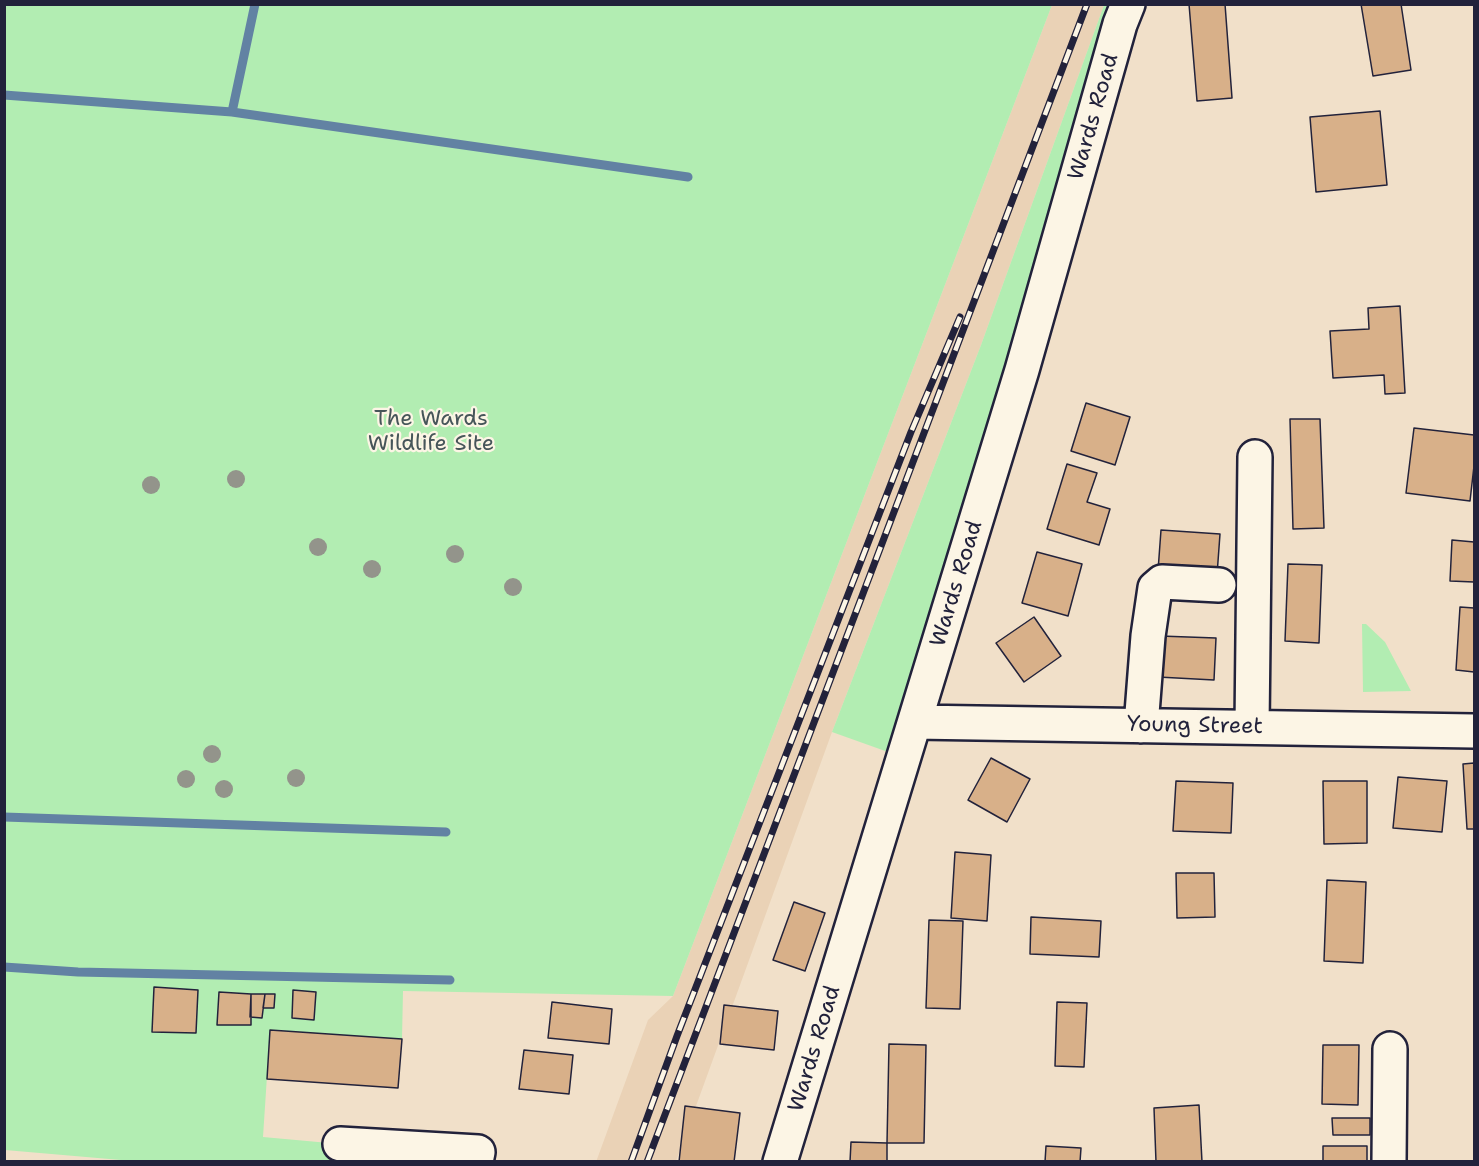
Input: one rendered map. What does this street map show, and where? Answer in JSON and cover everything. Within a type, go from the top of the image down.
[{"type":"street","name":"Wards Road","points":[[780,1161],[1022,370],[1120,24],[1128,4]]},
{"type":"street","points":[[1252,727],[1255,457]]},
{"type":"street","points":[[1141,726],[1148,636],[1155,588],[1162,582],[1219,585]]},
{"type":"street","name":"Young Street","points":[[915,722],[1474,731]]},
{"type":"street","points":[[1389,1161],[1390,1048]]},
{"type":"street","points":[[340,1144],[477,1157]]},
{"type":"shaded area","points":[[1052,5],[1104,5],[981,345],[832,732],[676,1161],[596,1162],[648,1020],[673,996]]},
{"type":"green space","name":"The Wards Wildlife Site","points":[[4,5],[1052,5],[673,996],[403,991],[402,1039],[270,1030],[263,1137],[476,1161],[144,1162],[5,1150]]},
{"type":"green space","points":[[1104,5],[1110,5],[1006,366],[888,752],[832,732],[981,345]]},
{"type":"green space","points":[[1362,624],[1366,624],[1385,642],[1411,691],[1363,692]]},
{"type":"building","points":[[1189,4],[1225,4],[1232,98],[1197,101]]},
{"type":"building","points":[[1361,4],[1401,4],[1411,70],[1373,76]]},
{"type":"building","points":[[1380,111],[1387,185],[1316,192],[1310,117]]},
{"type":"building","points":[[1400,306],[1405,393],[1385,394],[1384,375],[1333,378],[1330,331],[1369,329],[1368,308]]},
{"type":"building","points":[[1086,403],[1130,417],[1115,465],[1071,451]]},
{"type":"building","points":[[1290,419],[1320,419],[1324,528],[1293,529]]},
{"type":"building","points":[[1414,428],[1474,435],[1474,466],[1470,501],[1406,493]]},
{"type":"building","points":[[1067,464],[1097,473],[1087,502],[1110,509],[1099,545],[1047,529]]},
{"type":"building","points":[[1161,530],[1220,534],[1217,575],[1158,571]]},
{"type":"building","points":[[1452,540],[1474,542],[1474,582],[1450,581]]},
{"type":"building","points":[[1037,552],[1082,564],[1068,616],[1022,603]]},
{"type":"building","points":[[1288,564],[1322,565],[1319,643],[1285,641]]},
{"type":"building","points":[[1460,607],[1474,608],[1474,672],[1456,670]]},
{"type":"building","points":[[1034,617],[1061,656],[1024,682],[996,643]]},
{"type":"building","points":[[1160,636],[1216,638],[1214,680],[1158,677]]},
{"type":"building","points":[[991,758],[1030,779],[1007,822],[968,800]]},
{"type":"building","points":[[1474,763],[1474,829],[1467,829],[1463,764]]},
{"type":"building","points":[[1398,777],[1447,781],[1442,832],[1393,828]]},
{"type":"building","points":[[1176,781],[1233,783],[1231,833],[1173,831]]},
{"type":"building","points":[[1323,781],[1367,781],[1367,843],[1324,844]]},
{"type":"building","points":[[955,852],[991,855],[987,921],[951,918]]},
{"type":"building","points":[[1176,873],[1214,873],[1215,917],[1177,918]]},
{"type":"building","points":[[1327,880],[1366,882],[1363,963],[1324,961]]},
{"type":"building","points":[[794,902],[825,913],[805,971],[773,960]]},
{"type":"building","points":[[1031,917],[1101,921],[1099,957],[1030,954]]},
{"type":"building","points":[[929,920],[963,921],[960,1009],[926,1008]]},
{"type":"building","points":[[154,987],[198,990],[196,1033],[152,1032]]},
{"type":"building","points":[[293,990],[316,992],[314,1020],[292,1018]]},
{"type":"building","points":[[219,992],[251,994],[251,1025],[217,1025]]},
{"type":"building","points":[[251,994],[265,994],[262,1018],[250,1017]]},
{"type":"building","points":[[265,994],[275,994],[274,1008],[263,1008]]},
{"type":"building","points":[[552,1002],[612,1009],[609,1044],[548,1038]]},
{"type":"building","points":[[1057,1002],[1087,1003],[1084,1067],[1055,1066]]},
{"type":"building","points":[[724,1005],[778,1011],[774,1050],[720,1044]]},
{"type":"building","points":[[270,1030],[402,1039],[398,1088],[267,1079]]},
{"type":"building","points":[[889,1044],[926,1045],[924,1143],[887,1143]]},
{"type":"building","points":[[1323,1045],[1359,1045],[1358,1105],[1322,1104]]},
{"type":"building","points":[[524,1050],[573,1055],[569,1094],[519,1089]]},
{"type":"building","points":[[1199,1105],[1202,1162],[1156,1162],[1154,1108]]},
{"type":"building","points":[[685,1106],[740,1113],[734,1162],[679,1162]]},
{"type":"building","points":[[1332,1118],[1370,1118],[1370,1135],[1333,1135]]},
{"type":"building","points":[[851,1142],[887,1143],[887,1162],[850,1162]]},
{"type":"building","points":[[1046,1146],[1081,1148],[1080,1162],[1045,1162]]},
{"type":"building","points":[[1323,1146],[1367,1146],[1367,1162],[1323,1162]]},
{"type":"waterway","points":[[232,112],[255,4]]},
{"type":"waterway","points":[[4,95],[232,112],[688,177]]},
{"type":"waterway","points":[[4,817],[446,832]]},
{"type":"waterway","points":[[4,967],[78,972],[450,980]]},
{"type":"railway","points":[[647,1162],[1087,4]]},
{"type":"railway","points":[[631,1162],[677,1036],[911,432],[960,317]]}]
